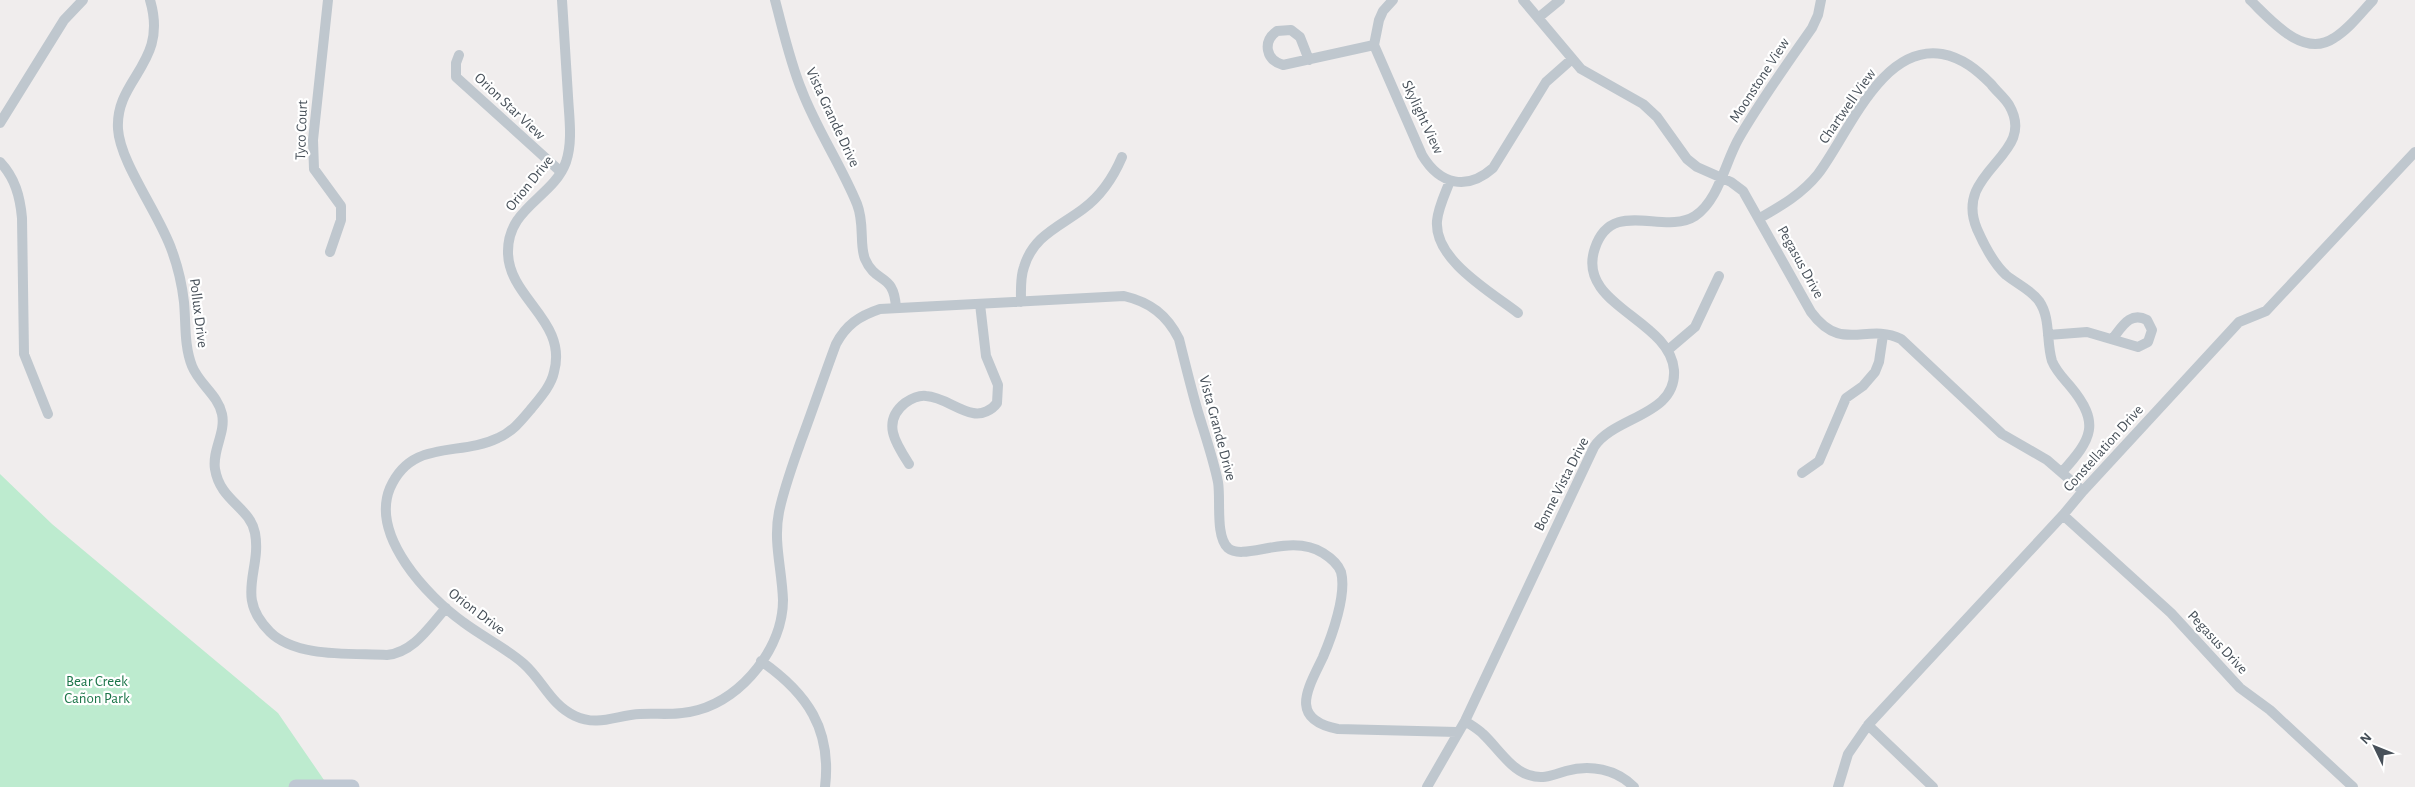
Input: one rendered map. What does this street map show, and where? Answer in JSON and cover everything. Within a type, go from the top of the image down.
[{"type":"street","points":[[0,122],[64,20],[83,0]]},
{"type":"street","name":"Pollux Drive","points":[[150,0],[155,21],[154,42],[123,103],[118,130],[127,159],[164,230],[173,253],[181,283],[187,348],[193,368],[220,405],[223,421],[214,464],[223,490],[249,518],[255,533],[256,550],[250,589],[255,613],[270,632],[295,648],[386,655],[396,654],[411,647],[446,608]]},
{"type":"street","name":"Tyco Court","points":[[328,0],[325,39],[314,121],[314,168],[341,206],[341,220],[330,252]]},
{"type":"street","name":"Orion Drive","points":[[562,0],[570,135],[567,158],[560,172],[519,216],[508,244],[512,274],[522,292],[545,320],[553,336],[556,358],[552,380],[515,428],[489,442],[422,455],[403,468],[390,489],[387,498],[386,521],[394,543],[418,578],[446,608],[525,664],[560,708],[591,721],[616,720],[634,714],[680,714],[709,707],[733,693],[761,661],[777,633],[782,611],[782,588],[776,544],[778,513],[787,482],[836,344],[846,327],[860,317],[880,309],[896,308]]},
{"type":"street","name":"Vista Grande Drive","points":[[775,0],[802,92],[849,187],[862,218],[863,251],[866,260],[870,267],[891,284],[895,292],[896,308],[1124,296],[1148,304],[1167,319],[1178,339],[1214,467],[1219,492],[1221,535],[1228,548],[1240,553],[1283,544],[1310,547],[1329,557],[1340,570],[1342,590],[1339,604],[1329,641],[1310,681],[1306,694],[1308,711],[1314,718],[1328,727],[1344,730],[1457,732]]},
{"type":"street","points":[[1309,60],[1374,45],[1378,20],[1393,0]]},
{"type":"street","name":"Pegasus Drive","points":[[1523,0],[1572,60],[1588,74],[1643,104],[1657,117],[1687,159],[1697,167],[1737,186],[1743,192],[1760,218],[1811,312],[1823,326],[1842,335],[1895,336],[1907,343],[2002,434],[2041,456],[2082,491]]},
{"type":"street","points":[[1538,18],[1560,0]]},
{"type":"street","name":"Moonstone View","points":[[1720,177],[1743,131],[1812,28],[1821,0]]},
{"type":"street","points":[[2250,0],[2291,36],[2312,44],[2325,43],[2341,33],[2373,0]]},
{"type":"street","name":"Skylight View","points":[[1374,45],[1422,156],[1434,172],[1450,181]]},
{"type":"street","name":"Chartwell View","points":[[1760,218],[1789,201],[1809,184],[1874,88],[1894,68],[1918,56],[1941,54],[1952,56],[1978,71],[2008,104],[2014,123],[2012,142],[1977,186],[1973,194],[1972,210],[1977,229],[1994,260],[2007,276],[2030,292],[2041,304],[2053,364],[2085,405],[2090,424],[2083,448],[2062,472]]},
{"type":"street","name":"Orion Star View","points":[[459,55],[456,63],[456,77],[560,172]]},
{"type":"street","points":[[1518,313],[1459,266],[1444,250],[1440,241],[1437,222],[1450,181],[1469,182],[1486,175],[1493,168],[1546,82],[1572,60]]},
{"type":"street","points":[[302,121],[314,121]]},
{"type":"street","name":"Constellation Drive","points":[[1838,787],[1848,754],[1868,725],[2064,515],[2082,491],[2239,322],[2266,311],[2415,152]]},
{"type":"street","points":[[1021,302],[1024,268],[1032,249],[1048,231],[1083,209],[1098,196],[1112,180],[1122,157]]},
{"type":"street","points":[[0,162],[11,176],[19,198],[22,218],[24,354],[48,414]]},
{"type":"street","points":[[1719,276],[1698,323],[1689,334],[1668,350],[1601,288],[1593,272],[1595,246],[1600,238],[1617,223],[1637,220],[1677,222],[1694,217],[1708,202],[1720,177]]},
{"type":"street","points":[[909,464],[896,446],[892,432],[895,414],[908,401],[924,396],[933,397],[974,413],[989,410],[997,403],[998,385],[986,356],[980,304]]},
{"type":"street","points":[[2048,335],[2079,331],[2113,338]]},
{"type":"street","points":[[1802,472],[1819,461],[1846,398],[1863,386],[1875,372],[1880,362],[1883,335]]},
{"type":"street","name":"Bonne Vista Drive","points":[[1428,787],[1464,721],[1594,447],[1612,428],[1658,404],[1671,389],[1674,369],[1668,350]]},
{"type":"street","name":"Pegasus Drive","points":[[2064,515],[2171,613],[2240,688],[2270,710],[2353,787]]},
{"type":"street","points":[[761,661],[786,680],[807,703],[814,715],[826,754],[825,787]]},
{"type":"street","points":[[1464,721],[1482,733],[1519,770],[1530,776],[1546,778],[1574,769],[1597,768],[1621,777],[1634,787]]},
{"type":"street","points":[[1868,725],[1933,787]]},
{"type":"street","points":[[296,787],[352,787]]},
{"type":"green space","name":"Bear Creek Cañon Park","points":[[0,474],[52,524],[278,713],[324,780],[325,787],[0,787]]}]
